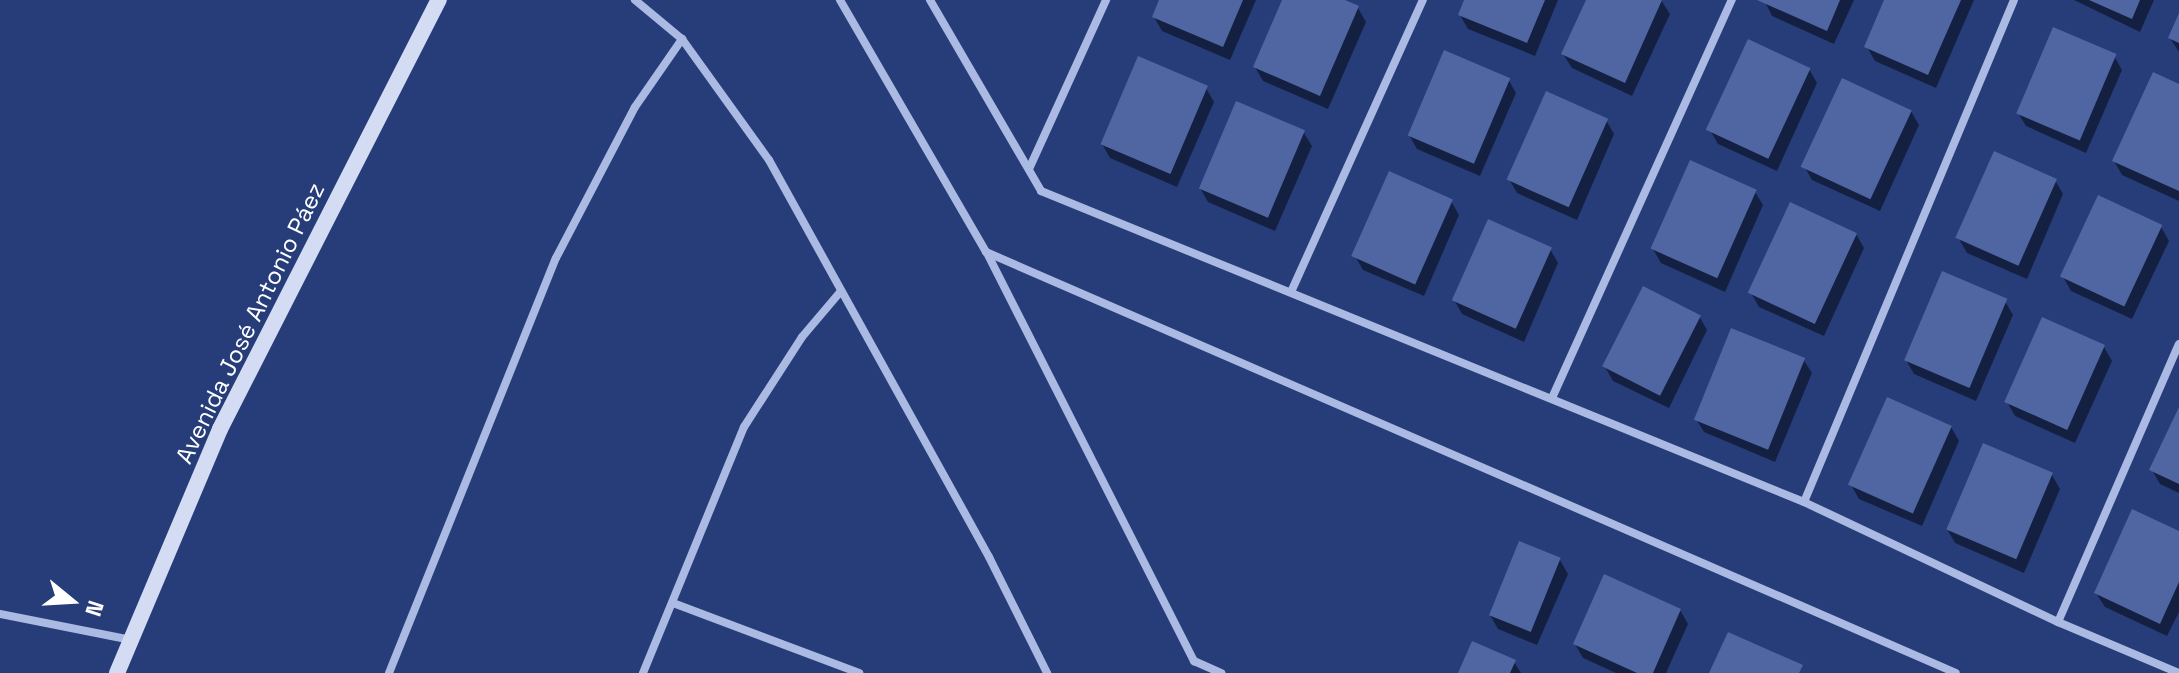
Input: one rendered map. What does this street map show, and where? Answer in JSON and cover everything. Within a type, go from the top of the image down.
[{"type":"street","name":"Avenida José Antonio Páez","points":[[117,673],[220,429],[439,0]]},
{"type":"street","points":[[635,0],[682,39],[769,160],[989,557],[1047,673]]},
{"type":"street","points":[[840,0],[986,252],[1194,661],[1221,673]]},
{"type":"street","points":[[930,0],[1041,191],[1804,502],[2058,622],[2179,673]]},
{"type":"street","points":[[1029,169],[1106,0]]},
{"type":"street","points":[[1291,292],[1423,0]]},
{"type":"street","points":[[1552,398],[1732,0]]},
{"type":"street","points":[[1804,502],[2014,0]]},
{"type":"street","points":[[389,673],[556,258],[635,107],[682,39]]},
{"type":"street","points":[[986,252],[1956,673]]},
{"type":"street","points":[[643,673],[744,427],[802,337],[841,291]]},
{"type":"street","points":[[2058,622],[2179,344]]},
{"type":"street","points":[[673,603],[859,673]]},
{"type":"street","points":[[0,614],[131,640]]},
{"type":"building","points":[[1159,0],[1243,0],[1223,47],[1152,17]]},
{"type":"building","points":[[1282,0],[1345,0],[1359,6],[1320,96],[1253,67]]},
{"type":"building","points":[[1464,0],[1545,0],[1527,43],[1458,15]]},
{"type":"building","points":[[1586,0],[1662,0],[1625,83],[1561,54]]},
{"type":"building","points":[[1757,0],[1840,0],[1827,31]]},
{"type":"building","points":[[1884,0],[1961,0],[1928,75],[1864,47]]},
{"type":"building","points":[[2089,0],[2140,0],[2132,19]]},
{"type":"building","points":[[2179,13],[2179,43],[2168,38]]},
{"type":"building","points":[[2053,27],[2117,54],[2080,140],[2016,114]]},
{"type":"building","points":[[1748,39],[1811,68],[1768,159],[1706,130]]},
{"type":"building","points":[[1444,50],[1510,78],[1474,164],[1408,136]]},
{"type":"building","points":[[1138,56],[1208,86],[1170,174],[1100,144]]},
{"type":"building","points":[[2153,72],[2179,84],[2179,191],[2112,161]]},
{"type":"building","points":[[1842,78],[1912,111],[1870,199],[1801,167]]},
{"type":"building","points":[[1546,91],[1608,119],[1569,207],[1507,180]]},
{"type":"building","points":[[1236,101],[1305,130],[1268,218],[1199,188]]},
{"type":"building","points":[[1994,151],[2057,179],[2018,266],[1955,238]]},
{"type":"building","points":[[1690,160],[1757,190],[1717,278],[1651,249]]},
{"type":"building","points":[[1389,171],[1453,199],[1415,284],[1351,256]]},
{"type":"building","points":[[2098,195],[2162,225],[2124,307],[2060,277]]},
{"type":"building","points":[[1790,202],[1857,233],[1815,324],[1748,293]]},
{"type":"building","points":[[1488,219],[1552,247],[1516,329],[1452,300]]},
{"type":"building","points":[[1942,271],[2007,299],[1969,388],[1904,360]]},
{"type":"building","points":[[1643,286],[1701,316],[1660,396],[1602,366]]},
{"type":"building","points":[[2042,317],[2105,345],[2067,430],[2004,402]]},
{"type":"building","points":[[1731,328],[1805,358],[1768,450],[1694,420]]},
{"type":"building","points":[[1887,397],[1952,426],[1913,514],[1848,485]]},
{"type":"building","points":[[2179,407],[2179,484],[2149,470]]},
{"type":"building","points":[[1983,443],[2053,473],[2016,559],[1946,530]]},
{"type":"building","points":[[2132,509],[2179,531],[2179,582],[2160,624],[2094,593]]},
{"type":"building","points":[[1519,541],[1561,558],[1531,632],[1489,615]]},
{"type":"building","points":[[1604,574],[1681,609],[1653,673],[1637,673],[1573,644]]},
{"type":"building","points":[[1728,632],[1803,665],[1799,673],[1709,673]]},
{"type":"building","points":[[1472,641],[1516,660],[1510,673],[1458,673]]}]
